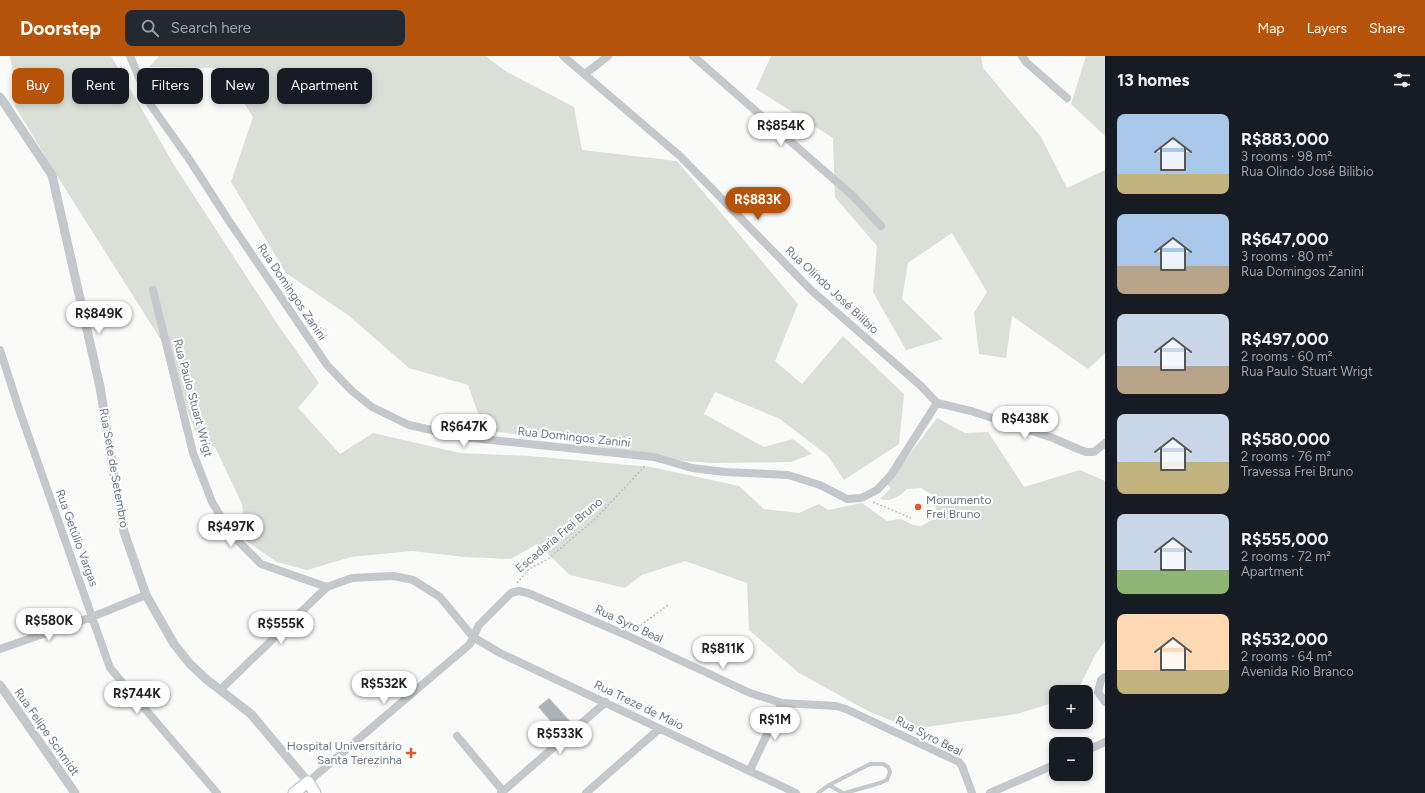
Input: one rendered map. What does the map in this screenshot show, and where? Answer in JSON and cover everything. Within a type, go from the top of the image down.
[{"type":"main road","points":[[294,793],[308,782]]},
{"type":"main road","name":"Rua Sete de Setembro","points":[[308,782],[315,793]]},
{"type":"street","name":"Rua Domingos Zanini","points":[[130,56],[150,104],[189,159],[228,221],[327,365],[352,391],[372,407],[409,425],[463,437],[654,457],[692,468],[725,472],[788,475],[820,485],[847,499],[861,498]]},
{"type":"street","name":"Rua Olindo José Bilibio","points":[[563,56],[680,156],[811,290],[920,386],[937,403]]},
{"type":"street","points":[[585,74],[608,56]]},
{"type":"street","points":[[693,56],[853,196],[882,226]]},
{"type":"street","points":[[1022,56],[1026,62],[1067,98]]},
{"type":"street","name":"Rua Sete de Setembro","points":[[0,97],[52,175],[100,387],[124,532],[146,595],[174,644],[190,664],[206,679],[252,714],[308,782]]},
{"type":"street","name":"Rua Paulo Stuart Wrigt","points":[[153,290],[192,453],[212,502],[232,535],[261,564],[327,587]]},
{"type":"street","name":"Rua Getúlio Vargas","points":[[0,350],[20,412],[110,668],[217,793]]},
{"type":"street","points":[[861,498],[877,490],[891,475],[937,403],[971,411],[1053,438],[1086,452],[1094,452],[1105,443]]},
{"type":"street","points":[[221,689],[327,587],[352,578],[394,576],[414,580],[440,597],[473,637]]},
{"type":"street","name":"Rua Syro Beal","points":[[511,593],[519,591],[528,593],[626,635],[750,693],[782,704],[829,706],[846,709],[959,762],[962,766],[972,793]]},
{"type":"street","points":[[308,782],[470,644],[479,625],[511,593]]},
{"type":"street","points":[[0,649],[92,617],[146,595]]},
{"type":"street","name":"Rua Treze de Maio","points":[[473,637],[500,653],[750,770],[790,792]]},
{"type":"street","points":[[1105,677],[1101,680],[1098,692],[1105,702]]},
{"type":"street","name":"Rua Felipe Schmidt","points":[[0,685],[74,793]]},
{"type":"street","points":[[457,736],[502,792],[606,702]]},
{"type":"street","points":[[750,770],[782,704]]},
{"type":"street","points":[[586,793],[659,728]]},
{"type":"street","points":[[1093,748],[1105,742]]},
{"type":"street","points":[[990,793],[1049,767]]},
{"type":"lane","points":[[818,793],[828,785],[870,764],[883,764],[888,767],[890,772],[887,780],[844,793],[828,785]]},
{"type":"path","name":"Escadaria Frei Bruno","points":[[511,593],[516,584],[529,569],[548,558],[594,520],[654,457]]},
{"type":"path","points":[[861,498],[911,518]]},
{"type":"path","points":[[626,635],[668,605]]},
{"type":"shaded area","points":[[10,56],[111,56],[118,68],[72,68],[72,104],[129,104],[129,87],[137,101],[137,104],[139,104],[174,165],[278,325],[319,383],[298,408],[340,454],[373,433],[460,453],[530,456],[651,467],[739,486],[764,509],[799,513],[819,504],[828,510],[862,503],[887,521],[901,519],[913,525],[921,526],[932,520],[936,511],[934,496],[921,488],[907,489],[898,496],[888,500],[880,499],[891,488],[887,484],[937,418],[965,433],[988,432],[1024,487],[1080,470],[1105,481],[1105,641],[1095,655],[1080,685],[1049,685],[1049,704],[1017,714],[912,729],[868,711],[799,673],[749,630],[747,583],[685,561],[642,575],[625,588],[570,575],[537,544],[511,559],[465,557],[412,551],[351,557],[307,570],[277,562],[245,540],[242,504],[215,447],[198,439],[161,340],[54,171],[15,106],[15,104],[64,104],[64,68],[12,68]]},
{"type":"shaded area","points":[[159,56],[485,56],[507,72],[574,107],[582,150],[677,161],[798,304],[775,361],[802,384],[843,336],[904,394],[899,444],[844,480],[828,456],[780,419],[715,392],[704,414],[764,447],[793,439],[812,454],[791,462],[714,463],[670,460],[584,443],[484,430],[468,385],[409,368],[348,315],[286,273],[231,182],[253,117],[245,104],[269,104],[269,68],[149,67]]},
{"type":"shaded area","points":[[771,56],[981,56],[983,68],[1041,137],[1067,188],[1105,170],[1105,353],[1088,369],[1012,316],[1006,358],[979,354],[974,313],[987,292],[952,233],[908,263],[902,299],[943,339],[906,350],[873,292],[877,246],[835,197],[833,138],[756,89]]},
{"type":"shaded area","points":[[1086,56],[1105,56],[1105,136],[1071,104]]},
{"type":"building","points":[[549,698],[570,721],[559,731],[538,707]]},
{"type":"place","name":"Monumento Frei Bruno","points":[[918,507]]},
{"type":"place","name":"Hospital Universitário Santa Terezinha","points":[[411,753]]}]
